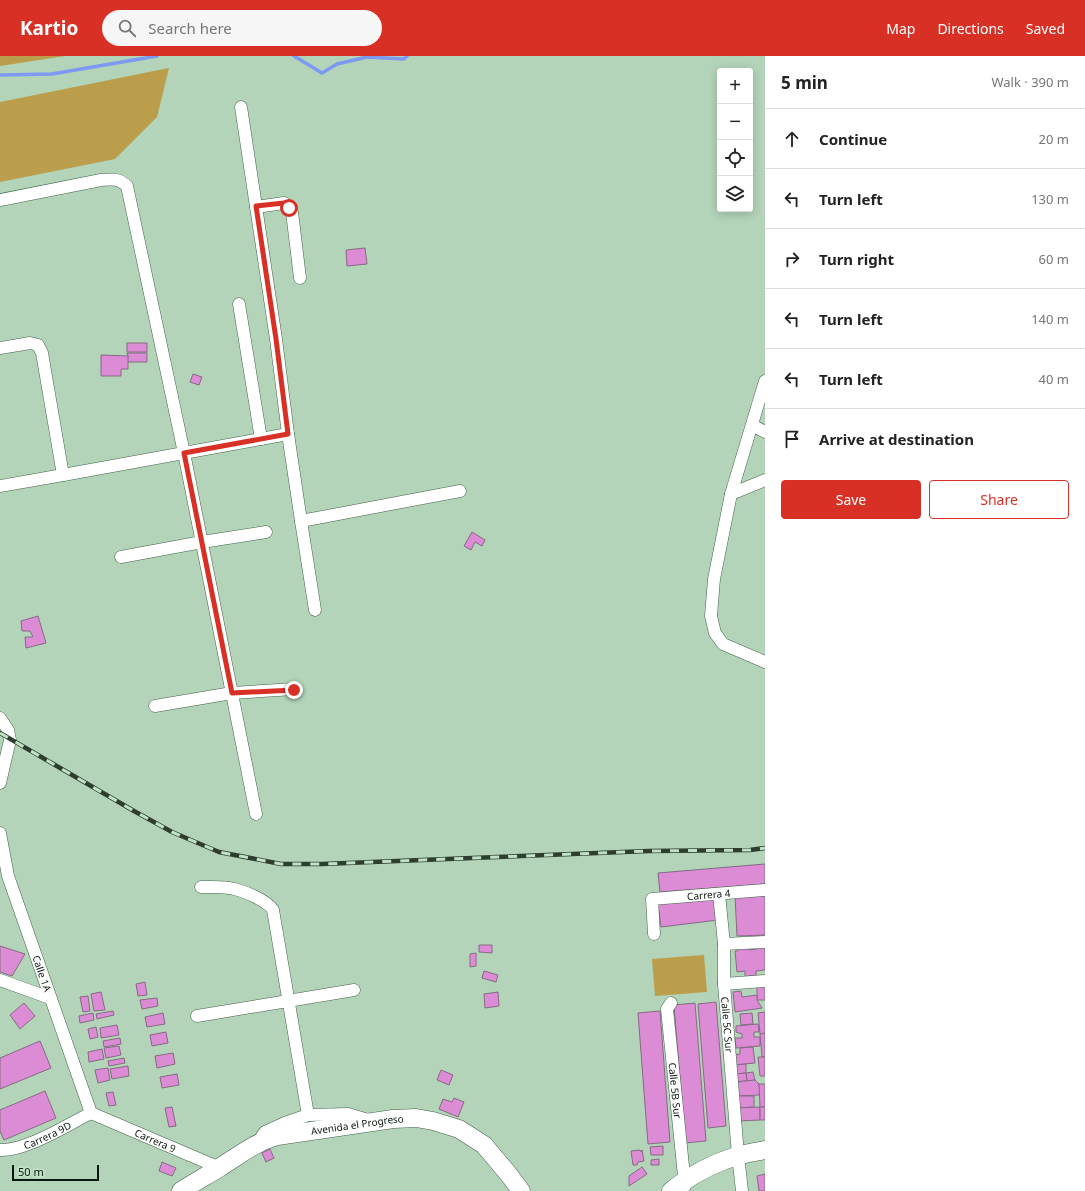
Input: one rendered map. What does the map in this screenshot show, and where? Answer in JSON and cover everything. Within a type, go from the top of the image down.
[{"type":"main road","name":"Avenida el Progreso","points":[[181,1191],[220,1168],[251,1147],[277,1136],[393,1119],[416,1118],[434,1121],[459,1129],[484,1145],[521,1191]]},
{"type":"main road","points":[[680,1187],[709,1166],[738,1155],[765,1150]]},
{"type":"street","points":[[241,107],[276,339],[288,434],[314,610]]},
{"type":"street","points":[[0,200],[101,180],[117,179],[122,181],[127,186],[184,453],[256,814]]},
{"type":"street","points":[[256,206],[284,203],[292,212],[300,278]]},
{"type":"street","points":[[239,304],[261,439]]},
{"type":"street","points":[[0,348],[30,343],[38,345],[42,353],[63,475]]},
{"type":"street","points":[[765,381],[732,494],[714,579],[711,616],[714,633],[723,644],[765,662]]},
{"type":"street","points":[[752,425],[765,432]]},
{"type":"street","points":[[0,486],[288,434]]},
{"type":"street","points":[[732,494],[765,480]]},
{"type":"street","points":[[301,521],[460,491]]},
{"type":"street","points":[[121,557],[266,532]]},
{"type":"street","points":[[155,706],[232,693],[294,690]]},
{"type":"street","points":[[0,718],[8,730],[10,740],[0,783]]},
{"type":"street","name":"Calle 1A","points":[[0,833],[8,876],[91,1113]]},
{"type":"street","points":[[201,886],[233,889],[260,899],[271,906],[273,910],[308,1115]]},
{"type":"street","name":"Carrera 4","points":[[654,934],[652,899],[765,890]]},
{"type":"street","name":"Calle 5C Sur","points":[[719,894],[724,944],[724,984],[742,1191]]},
{"type":"street","points":[[724,944],[765,942]]},
{"type":"street","points":[[0,980],[50,998]]},
{"type":"street","points":[[724,984],[765,980]]},
{"type":"street","points":[[197,1016],[354,990]]},
{"type":"street","name":"Calle 5B Sur","points":[[671,1002],[667,1009],[680,1187]]},
{"type":"street","name":"Carrera 9D","points":[[0,1150],[30,1144],[91,1113]]},
{"type":"street","name":"Carrera 9","points":[[91,1113],[220,1168]]},
{"type":"street","points":[[251,1147],[265,1132],[284,1123],[308,1115],[348,1114],[375,1122]]},
{"type":"shaded area","points":[[0,56],[65,56],[0,66]]},
{"type":"shaded area","points":[[169,68],[157,117],[115,159],[0,182],[0,102]]},
{"type":"shaded area","points":[[704,955],[707,992],[655,996],[652,959]]},
{"type":"building","points":[[365,248],[367,264],[347,266],[346,250]]},
{"type":"building","points":[[127,343],[147,343],[147,352],[127,352]]},
{"type":"building","points":[[127,353],[147,353],[147,362],[127,362]]},
{"type":"building","points":[[101,355],[128,356],[128,369],[121,369],[121,376],[101,376]]},
{"type":"building","points":[[193,374],[202,377],[199,385],[190,382]]},
{"type":"building","points":[[472,532],[485,540],[482,546],[475,542],[471,550],[464,546]]},
{"type":"building","points":[[38,616],[46,643],[26,648],[25,637],[33,637],[30,631],[22,631],[21,621]]},
{"type":"building","points":[[765,864],[765,884],[660,892],[658,873]]},
{"type":"building","points":[[735,896],[765,896],[765,935],[737,936]]},
{"type":"building","points":[[716,897],[718,920],[661,927],[658,904]]},
{"type":"building","points":[[479,945],[492,945],[492,953],[479,952]]},
{"type":"building","points":[[765,945],[765,970],[756,971],[756,975],[745,977],[745,971],[737,972],[735,951],[738,951],[737,948],[749,946],[749,950],[757,949],[757,946]]},
{"type":"building","points":[[0,946],[25,954],[12,976],[0,972]]},
{"type":"building","points":[[476,953],[476,966],[470,967],[470,954]]},
{"type":"building","points":[[484,971],[498,975],[496,982],[482,978]]},
{"type":"building","points":[[145,982],[147,995],[138,996],[136,984]]},
{"type":"building","points":[[765,984],[765,1000],[757,1000],[757,985]]},
{"type":"building","points":[[741,991],[742,997],[757,995],[757,1000],[762,1008],[735,1012],[733,992]]},
{"type":"building","points":[[101,992],[105,1010],[94,1011],[91,994]]},
{"type":"building","points":[[498,992],[499,1006],[485,1008],[484,994]]},
{"type":"building","points":[[88,996],[90,1011],[83,1012],[80,997]]},
{"type":"building","points":[[157,998],[158,1006],[142,1009],[140,1000]]},
{"type":"building","points":[[716,1002],[726,1126],[708,1128],[698,1004]]},
{"type":"building","points":[[24,1003],[35,1016],[20,1029],[10,1015]]},
{"type":"building","points":[[695,1003],[706,1141],[685,1143],[674,1005]]},
{"type":"building","points":[[113,1011],[114,1015],[97,1019],[96,1014]]},
{"type":"building","points":[[660,1011],[670,1142],[648,1144],[638,1013]]},
{"type":"building","points":[[765,1012],[765,1033],[760,1034],[758,1013]]},
{"type":"building","points":[[93,1013],[94,1020],[80,1023],[79,1016]]},
{"type":"building","points":[[163,1013],[165,1024],[147,1027],[145,1017]]},
{"type":"building","points":[[752,1013],[753,1024],[741,1025],[740,1014]]},
{"type":"building","points":[[758,1024],[759,1032],[754,1032],[754,1037],[760,1037],[760,1046],[736,1048],[735,1038],[742,1038],[742,1034],[736,1032],[736,1026]]},
{"type":"building","points":[[117,1025],[119,1035],[101,1038],[100,1028]]},
{"type":"building","points":[[96,1027],[98,1037],[90,1039],[88,1029]]},
{"type":"building","points":[[166,1032],[168,1043],[152,1046],[150,1035]]},
{"type":"building","points":[[765,1033],[765,1057],[762,1057],[760,1034]]},
{"type":"building","points":[[120,1038],[121,1044],[104,1047],[103,1041]]},
{"type":"building","points":[[40,1041],[51,1068],[0,1089],[0,1058]]},
{"type":"building","points":[[119,1046],[121,1055],[106,1058],[104,1048]]},
{"type":"building","points":[[753,1047],[755,1063],[734,1065],[733,1055],[740,1054],[740,1048]]},
{"type":"building","points":[[102,1049],[104,1059],[89,1062],[88,1052]]},
{"type":"building","points":[[173,1053],[175,1064],[157,1068],[155,1056]]},
{"type":"building","points":[[758,1057],[765,1057],[765,1076],[760,1076]]},
{"type":"building","points":[[124,1058],[125,1063],[109,1066],[108,1061]]},
{"type":"building","points":[[746,1064],[746,1073],[735,1074],[734,1065]]},
{"type":"building","points":[[128,1066],[129,1076],[112,1079],[110,1069]]},
{"type":"building","points":[[108,1068],[110,1080],[98,1083],[95,1070]]},
{"type":"building","points":[[441,1070],[453,1075],[449,1085],[437,1080]]},
{"type":"building","points":[[753,1072],[755,1080],[747,1081],[746,1073]]},
{"type":"building","points":[[746,1073],[747,1081],[735,1082],[735,1074]]},
{"type":"building","points":[[177,1074],[179,1085],[162,1088],[160,1077]]},
{"type":"building","points":[[755,1080],[759,1084],[760,1095],[736,1096],[735,1082]]},
{"type":"building","points":[[759,1084],[765,1084],[765,1107],[760,1107]]},
{"type":"building","points":[[45,1091],[56,1118],[4,1140],[0,1131],[0,1110]]},
{"type":"building","points":[[113,1092],[116,1105],[109,1106],[106,1093]]},
{"type":"building","points":[[736,1096],[754,1096],[754,1107],[736,1108]]},
{"type":"building","points":[[454,1098],[464,1102],[458,1117],[439,1109],[443,1099],[452,1102]]},
{"type":"building","points":[[172,1107],[176,1126],[169,1127],[165,1108]]},
{"type":"building","points":[[760,1107],[760,1120],[737,1121],[736,1108]]},
{"type":"building","points":[[760,1107],[765,1107],[765,1120],[760,1120]]},
{"type":"building","points":[[663,1146],[663,1155],[651,1155],[650,1147]]},
{"type":"building","points":[[270,1149],[274,1158],[266,1162],[262,1153]]},
{"type":"building","points":[[640,1150],[641,1152],[642,1150],[644,1161],[638,1162],[637,1165],[633,1165],[631,1151]]},
{"type":"building","points":[[659,1159],[659,1165],[651,1165],[651,1160]]},
{"type":"building","points":[[162,1162],[176,1168],[172,1176],[159,1171]]},
{"type":"building","points":[[642,1167],[647,1174],[629,1186],[629,1176]]},
{"type":"building","points":[[765,1174],[765,1191],[759,1191],[757,1176]]},
{"type":"waterway","points":[[0,75],[52,74],[157,56]]},
{"type":"waterway","points":[[294,56],[322,73],[337,64],[367,57],[404,59],[407,56]]},
{"type":"railway","points":[[0,733],[172,832],[219,852],[281,864],[322,864],[649,851],[750,850],[765,848]]},
{"type":"route","points":[[289,208],[284,203],[256,206],[276,339],[288,434],[184,453],[232,693],[294,690]]}]
